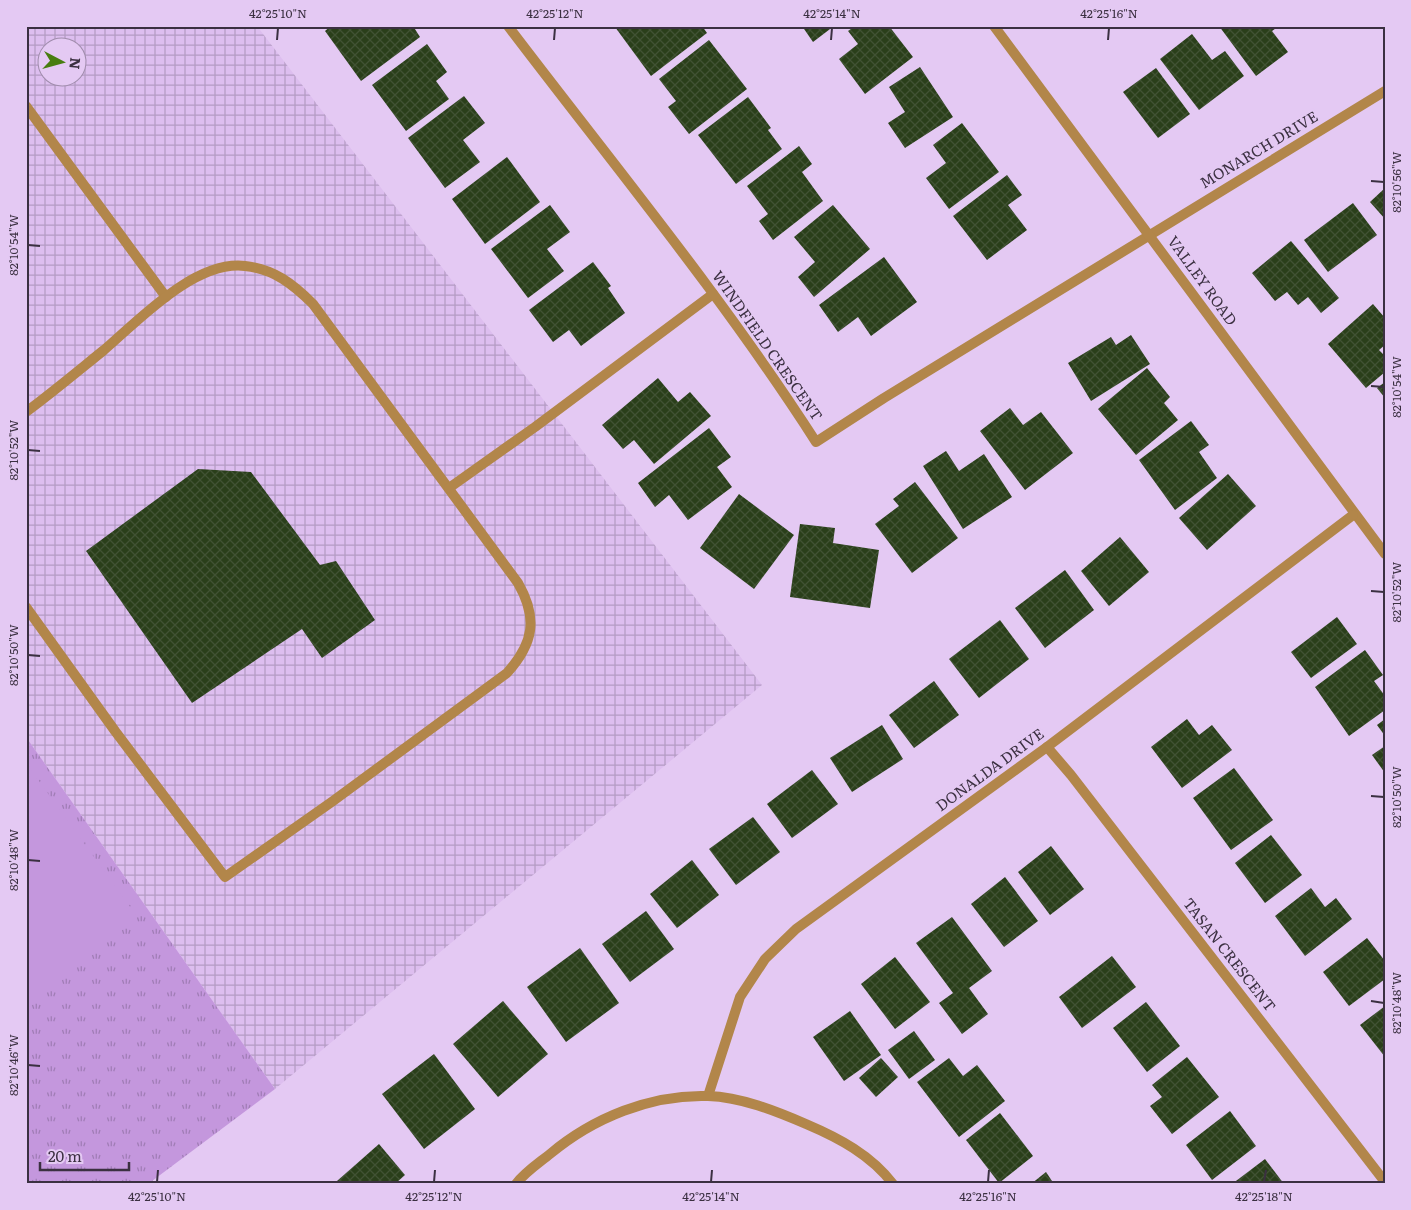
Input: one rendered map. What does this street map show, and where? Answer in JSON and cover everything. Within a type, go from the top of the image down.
[{"type":"street","name":"WINDFIELD CRESCENT","points":[[508,26],[713,294],[782,390],[816,442],[1149,234]]},
{"type":"street","name":"VALLEY ROAD","points":[[994,26],[1149,234],[1353,514],[1385,554]]},
{"type":"street","name":"MONARCH DRIVE","points":[[1149,234],[1385,91]]},
{"type":"street","points":[[26,106],[166,297]]},
{"type":"street","points":[[26,412],[166,297],[196,278],[218,269],[244,266],[268,271],[293,284],[313,304],[518,583],[527,598],[531,615],[526,647],[507,673],[333,801],[225,877],[114,731],[26,608]]},
{"type":"street","points":[[449,488],[535,427],[713,294]]},
{"type":"street","name":"DONALDA DRIVE","points":[[708,1096],[740,997],[765,958],[796,929],[1047,748],[1353,514]]},
{"type":"street","name":"TASAN CRESCENT","points":[[1047,748],[1077,782],[1385,1182]]},
{"type":"street","points":[[516,1184],[566,1140],[612,1114],[660,1101],[708,1096],[746,1102],[783,1114],[836,1137],[880,1167],[893,1184]]},
{"type":"shaded area","points":[[26,26],[257,26],[762,685],[275,1089],[26,737]]},
{"type":"green space","points":[[26,737],[275,1089],[148,1184],[26,1184]]},
{"type":"green space","points":[[26,763],[136,915],[26,995]]},
{"type":"building","points":[[331,26],[413,26],[420,37],[361,81],[325,31]]},
{"type":"building","points":[[616,26],[702,26],[707,33],[651,76]]},
{"type":"building","points":[[802,26],[834,26],[813,42]]},
{"type":"building","points":[[855,26],[889,26],[913,57],[865,94],[839,59],[858,44],[848,31]]},
{"type":"building","points":[[1219,26],[1279,26],[1272,31],[1288,52],[1256,76]]},
{"type":"building","points":[[1192,34],[1212,60],[1225,51],[1244,76],[1199,110],[1160,59]]},
{"type":"building","points":[[709,40],[747,89],[689,134],[668,107],[676,101],[659,79]]},
{"type":"building","points":[[427,44],[447,72],[436,81],[449,99],[406,131],[372,85]]},
{"type":"building","points":[[920,67],[953,117],[905,148],[888,123],[905,112],[889,87]]},
{"type":"building","points":[[1156,68],[1190,114],[1158,138],[1123,92]]},
{"type":"building","points":[[464,96],[485,123],[463,140],[480,162],[445,188],[408,138]]},
{"type":"building","points":[[748,97],[771,128],[768,130],[782,149],[736,184],[698,135]]},
{"type":"building","points":[[962,123],[999,172],[949,209],[926,178],[946,163],[933,145]]},
{"type":"building","points":[[799,146],[812,164],[802,172],[823,201],[773,240],[759,221],[768,214],[747,186]]},
{"type":"building","points":[[507,157],[540,202],[485,244],[452,199]]},
{"type":"building","points":[[1007,175],[1022,195],[1008,205],[1027,230],[987,260],[953,216]]},
{"type":"building","points":[[1385,188],[1385,219],[1370,202]]},
{"type":"building","points":[[1353,203],[1377,235],[1328,272],[1304,240]]},
{"type":"building","points":[[550,205],[570,232],[547,249],[564,271],[528,298],[491,249]]},
{"type":"building","points":[[833,205],[870,249],[814,297],[798,277],[815,262],[794,237]]},
{"type":"building","points":[[1291,241],[1339,298],[1321,313],[1308,297],[1298,305],[1287,292],[1275,301],[1252,273]]},
{"type":"building","points":[[884,257],[917,302],[871,336],[858,317],[838,332],[819,305]]},
{"type":"building","points":[[593,262],[611,286],[608,288],[625,313],[581,346],[569,330],[553,342],[529,310]]},
{"type":"building","points":[[1373,304],[1385,318],[1385,345],[1379,350],[1385,356],[1385,372],[1366,388],[1328,344]]},
{"type":"building","points":[[1131,335],[1150,364],[1091,401],[1068,363],[1111,337],[1116,345]]},
{"type":"building","points":[[1147,368],[1170,397],[1164,403],[1178,420],[1136,455],[1098,409]]},
{"type":"building","points":[[658,378],[678,402],[690,392],[711,416],[654,464],[634,440],[623,449],[602,425]]},
{"type":"building","points":[[1385,382],[1385,398],[1377,388]]},
{"type":"building","points":[[1010,408],[1023,425],[1041,412],[1073,453],[1025,490],[980,431]]},
{"type":"building","points":[[1191,421],[1209,445],[1199,452],[1217,478],[1175,510],[1139,460]]},
{"type":"building","points":[[709,428],[731,457],[717,467],[732,487],[688,520],[669,495],[655,507],[638,483]]},
{"type":"building","points":[[946,451],[959,471],[984,454],[1012,497],[963,529],[923,466]]},
{"type":"building","points":[[198,469],[251,472],[320,565],[336,561],[375,620],[322,658],[302,629],[192,703],[86,551]]},
{"type":"building","points":[[1228,474],[1256,506],[1207,550],[1179,518]]},
{"type":"building","points":[[915,482],[958,538],[912,573],[875,524],[899,506],[893,499]]},
{"type":"building","points":[[739,494],[794,535],[754,589],[700,548]]},
{"type":"building","points":[[800,524],[835,528],[833,543],[879,550],[870,608],[790,597]]},
{"type":"building","points":[[1120,537],[1149,572],[1109,606],[1081,571]]},
{"type":"building","points":[[1065,570],[1094,610],[1045,648],[1015,608]]},
{"type":"building","points":[[1337,617],[1357,644],[1311,678],[1291,652]]},
{"type":"building","points":[[1000,620],[1029,659],[979,698],[949,659]]},
{"type":"building","points":[[1365,650],[1383,675],[1374,681],[1385,696],[1385,710],[1349,736],[1315,687]]},
{"type":"building","points":[[934,681],[959,715],[914,748],[889,715]]},
{"type":"building","points":[[1187,719],[1199,735],[1212,725],[1232,750],[1182,788],[1151,747]]},
{"type":"building","points":[[1385,719],[1385,736],[1377,725]]},
{"type":"building","points":[[882,725],[903,759],[852,792],[830,758]]},
{"type":"building","points":[[1385,746],[1385,773],[1372,755]]},
{"type":"building","points":[[1234,768],[1273,820],[1231,850],[1193,798]]},
{"type":"building","points":[[812,770],[838,804],[792,838],[767,804]]},
{"type":"building","points":[[753,817],[780,852],[736,885],[709,849]]},
{"type":"building","points":[[1271,835],[1302,875],[1265,903],[1235,863]]},
{"type":"building","points":[[1051,846],[1084,889],[1050,915],[1018,872]]},
{"type":"building","points":[[692,860],[719,895],[677,928],[650,894]]},
{"type":"building","points":[[1005,877],[1038,921],[1004,947],[971,904]]},
{"type":"building","points":[[1311,888],[1325,907],[1336,898],[1352,919],[1305,956],[1275,916]]},
{"type":"building","points":[[646,911],[674,949],[630,982],[602,944]]},
{"type":"building","points":[[952,917],[992,971],[969,988],[988,1014],[962,1034],[939,1003],[953,993],[916,943]]},
{"type":"building","points":[[1367,938],[1385,961],[1385,979],[1349,1006],[1323,972]]},
{"type":"building","points":[[580,948],[619,1003],[566,1042],[527,987]]},
{"type":"building","points":[[1112,956],[1136,987],[1082,1028],[1059,997]]},
{"type":"building","points":[[895,957],[930,1002],[895,1029],[861,984]]},
{"type":"building","points":[[503,1001],[548,1054],[498,1097],[453,1044]]},
{"type":"building","points":[[1146,1002],[1180,1046],[1147,1072],[1113,1028]]},
{"type":"building","points":[[1385,1006],[1385,1057],[1360,1025]]},
{"type":"building","points":[[850,1011],[881,1055],[844,1081],[813,1037]]},
{"type":"building","points":[[914,1031],[935,1060],[909,1079],[888,1050]]},
{"type":"building","points":[[434,1054],[475,1109],[424,1149],[382,1094]]},
{"type":"building","points":[[1187,1057],[1219,1097],[1172,1134],[1150,1106],[1162,1097],[1152,1085]]},
{"type":"building","points":[[881,1058],[898,1077],[876,1097],[859,1078]]},
{"type":"building","points":[[949,1058],[963,1076],[977,1065],[1005,1101],[959,1137],[917,1082]]},
{"type":"building","points":[[1230,1111],[1256,1146],[1212,1180],[1186,1145]]},
{"type":"building","points":[[1000,1113],[1033,1156],[999,1183],[966,1140]]},
{"type":"building","points":[[379,1144],[405,1175],[395,1184],[339,1184],[337,1181]]},
{"type":"building","points":[[1265,1159],[1284,1184],[1232,1184]]},
{"type":"building","points":[[1046,1172],[1054,1184],[1031,1184]]},
{"type":"building","points":[[697,1181],[697,1184],[680,1184],[680,1182]]}]
